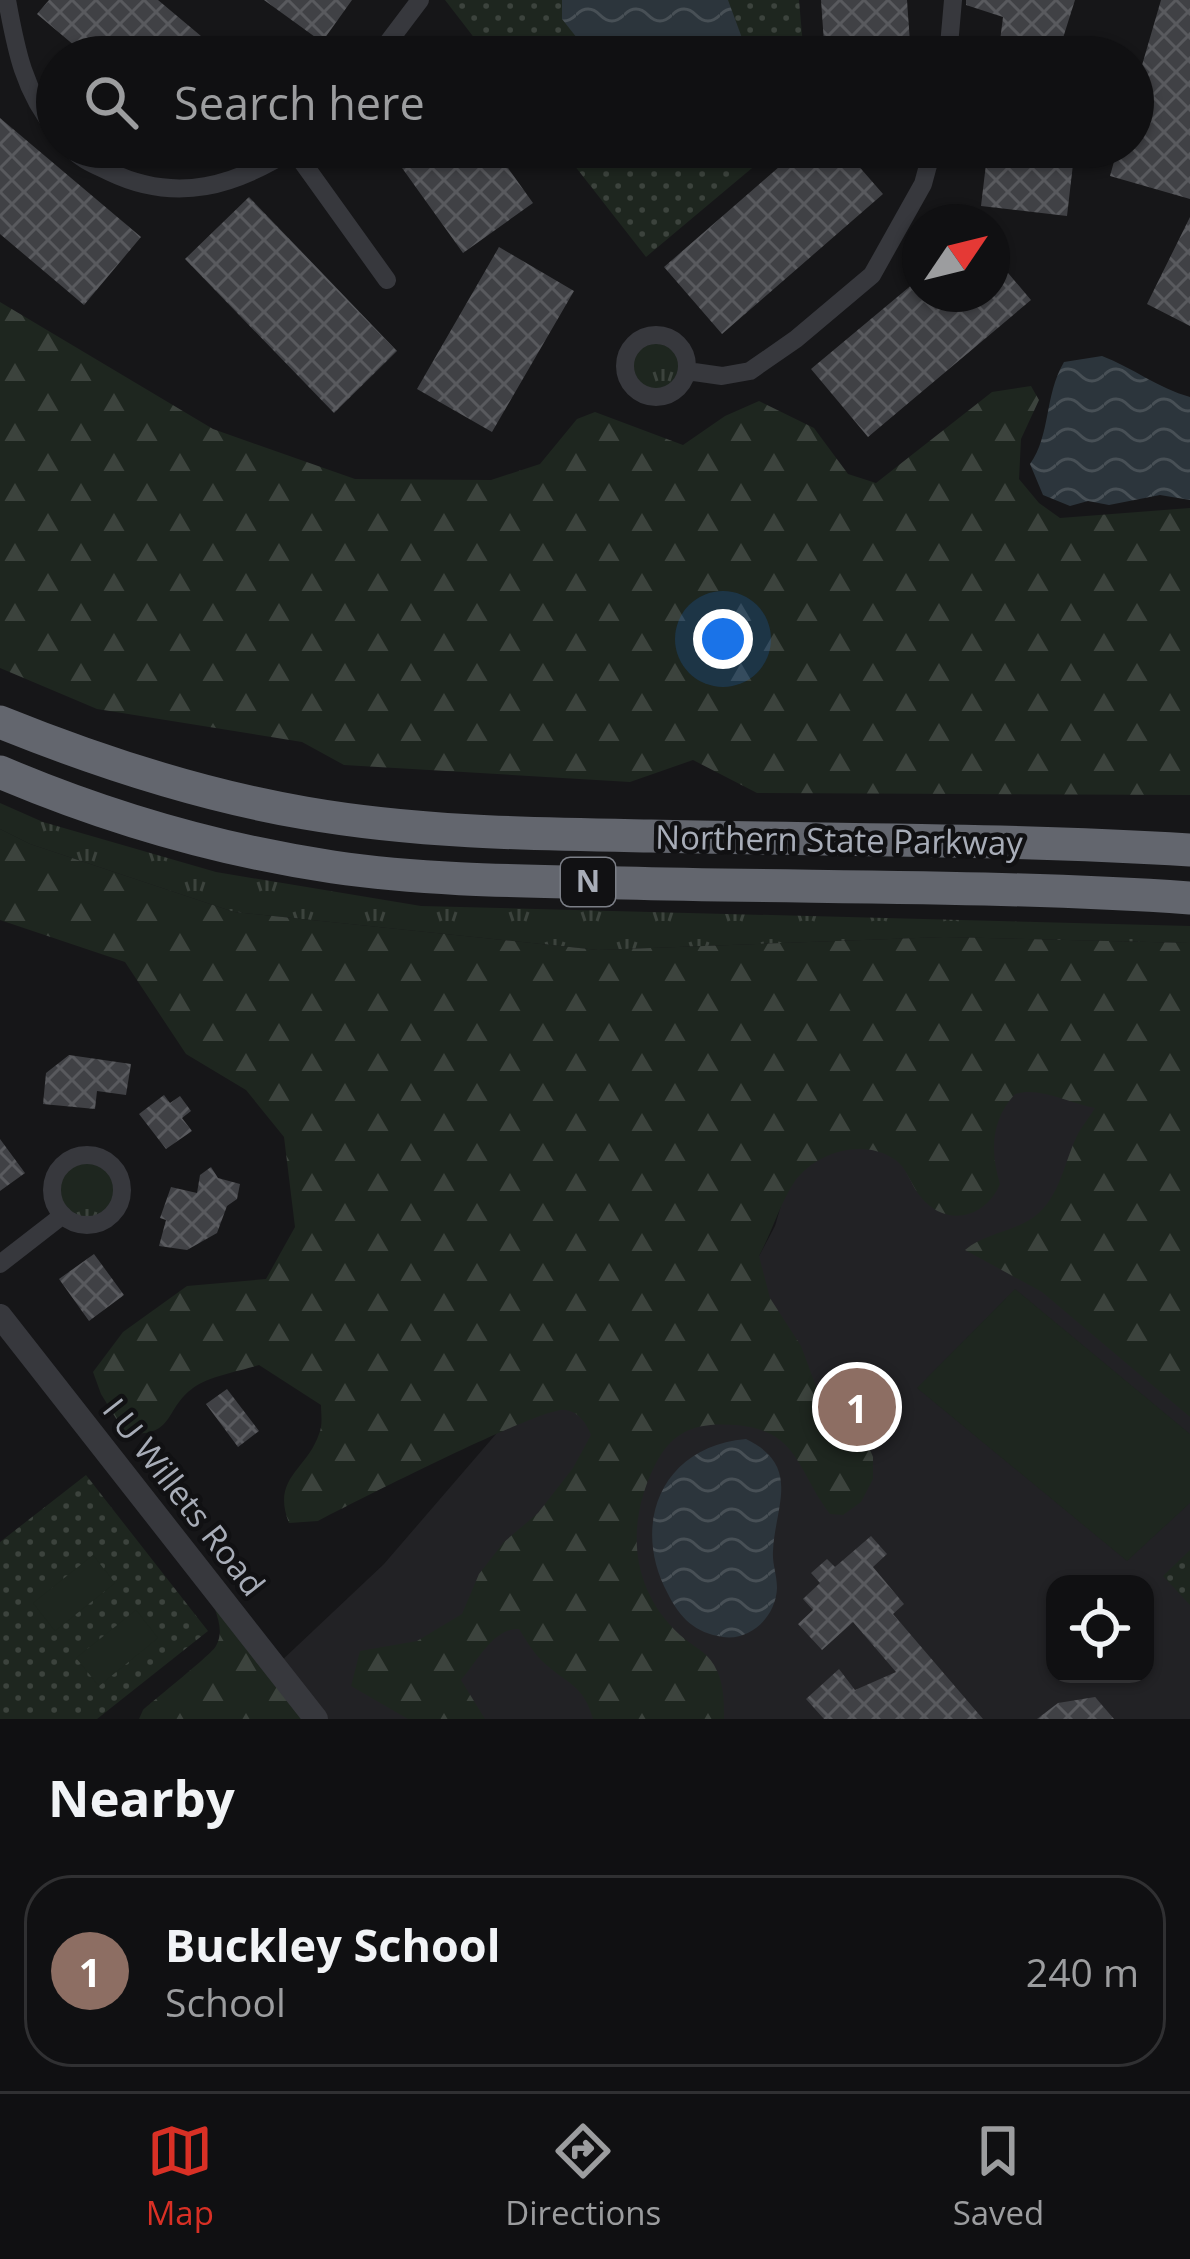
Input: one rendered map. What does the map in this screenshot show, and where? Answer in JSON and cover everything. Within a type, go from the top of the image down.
[{"type":"highway","name":"Northern State Parkway","points":[[0,722],[187,787],[385,825],[505,833],[1190,850]]},
{"type":"highway","name":"Northern State Parkway","points":[[0,772],[135,822],[254,851],[367,871],[487,880],[1190,898]]},
{"type":"street","points":[[7,0],[18,60],[36,106]]},
{"type":"street","points":[[393,36],[420,0]]},
{"type":"street","points":[[950,36],[953,0]]},
{"type":"street","points":[[101,168],[135,184],[203,190],[262,168]]},
{"type":"street","points":[[308,168],[387,280]]},
{"type":"street","points":[[687,371],[722,376],[751,370],[872,275],[926,168]]},
{"type":"street","points":[[0,1264],[63,1215]]},
{"type":"street","name":"I U Willets Road","points":[[0,1316],[316,1719]]},
{"type":"shaded area","points":[[922,1074],[1113,1075],[1190,1255],[1190,1719],[324,1719],[279,1663],[384,1564],[496,1434],[552,1380],[759,1256],[775,1226],[793,1164]]},
{"type":"green space","points":[[445,0],[799,0],[802,36],[473,36]]},
{"type":"green space","points":[[576,168],[752,168],[646,257]]},
{"type":"green space","points":[[0,302],[213,429],[355,479],[491,480],[540,464],[577,419],[595,412],[683,445],[725,416],[759,401],[814,428],[848,474],[876,483],[992,392],[1031,386],[1039,400],[1021,439],[1019,479],[1039,503],[1060,518],[1190,508],[1190,795],[757,793],[693,760],[630,782],[344,765],[302,742],[97,709],[0,668]]},
{"type":"green space","points":[[656,335],[678,344],[687,366],[678,388],[656,397],[634,388],[625,366],[634,344]]},
{"type":"green space","points":[[0,803],[43,822],[216,872],[421,906],[1190,926],[1190,943],[944,937],[598,950],[234,912],[30,844],[0,829]]},
{"type":"green space","points":[[0,829],[30,844],[234,912],[598,950],[944,937],[1190,943],[1190,1417],[1042,1292],[965,1250],[1043,1209],[1095,1108],[1044,1094],[1015,1094],[1001,1114],[995,1136],[1000,1184],[985,1205],[964,1215],[941,1213],[930,1206],[902,1167],[882,1153],[855,1149],[827,1156],[795,1181],[759,1256],[770,1298],[801,1346],[817,1389],[866,1440],[873,1457],[873,1479],[861,1502],[843,1515],[830,1514],[795,1456],[773,1435],[722,1424],[697,1427],[669,1444],[654,1467],[639,1511],[642,1577],[663,1617],[714,1665],[722,1685],[724,1719],[593,1719],[579,1691],[542,1661],[519,1629],[493,1640],[461,1680],[485,1719],[408,1719],[351,1686],[360,1651],[417,1641],[462,1614],[479,1574],[504,1542],[538,1513],[573,1468],[591,1435],[571,1411],[550,1413],[446,1457],[318,1521],[289,1523],[284,1495],[319,1434],[321,1405],[259,1365],[200,1384],[184,1396],[161,1427],[125,1433],[93,1372],[123,1332],[187,1286],[266,1279],[295,1227],[284,1137],[246,1090],[186,1054],[125,962],[0,920]]},
{"type":"green space","points":[[87,1155],[112,1165],[122,1190],[112,1215],[87,1225],[62,1215],[52,1190],[62,1165]]},
{"type":"green space","points":[[1015,1289],[1190,1434],[1190,1503],[1127,1561],[917,1388]]},
{"type":"green space","points":[[86,1475],[208,1631],[97,1719],[0,1719],[0,1542]]},
{"type":"green space","points":[[1190,1550],[1190,1605],[1163,1576]]},
{"type":"green space","points":[[93,1555],[115,1583],[55,1631],[33,1603]]},
{"type":"green space","points":[[215,1609],[307,1719],[139,1719],[143,1710],[216,1646],[220,1632]]},
{"type":"green space","points":[[136,1610],[158,1638],[99,1686],[76,1658]]},
{"type":"water","points":[[562,0],[728,0],[741,36],[575,36],[562,19]]},
{"type":"water","points":[[1102,356],[1190,397],[1190,500],[1160,495],[1109,505],[1088,501],[1070,506],[1043,495],[1030,464],[1058,375],[1064,362]]},
{"type":"water","points":[[746,1439],[763,1450],[780,1474],[773,1556],[776,1598],[767,1617],[752,1631],[723,1637],[696,1628],[673,1603],[657,1568],[654,1516],[674,1473],[693,1456]]},
{"type":"building","points":[[49,0],[158,0],[201,36],[63,36],[37,14]]},
{"type":"building","points":[[264,0],[352,0],[326,36],[314,36]]},
{"type":"building","points":[[821,0],[907,0],[910,36],[824,36]]},
{"type":"building","points":[[966,0],[1075,0],[1064,36],[1001,36],[1003,17],[966,5]]},
{"type":"building","points":[[1161,0],[1190,0],[1190,199],[1110,176],[1112,168],[1154,168],[1150,36]]},
{"type":"building","points":[[0,118],[36,148],[36,168],[59,168],[141,237],[84,305],[0,234]]},
{"type":"building","points":[[402,168],[508,168],[533,203],[463,253]]},
{"type":"building","points":[[778,168],[860,168],[883,194],[722,334],[664,267]]},
{"type":"building","points":[[986,168],[1073,168],[1067,216],[1010,209],[1010,204],[981,204]]},
{"type":"building","points":[[249,197],[397,351],[334,413],[185,259]]},
{"type":"building","points":[[1190,217],[1190,326],[1147,304]]},
{"type":"building","points":[[499,247],[574,291],[492,432],[417,389]]},
{"type":"building","points":[[1010,275],[1031,300],[868,437],[811,369],[902,293],[902,312],[1010,312]]},
{"type":"building","points":[[69,1055],[131,1064],[126,1095],[97,1091],[95,1109],[43,1104],[46,1073]]},
{"type":"building","points":[[164,1095],[170,1103],[180,1096],[191,1111],[182,1118],[192,1131],[166,1149],[139,1114]]},
{"type":"building","points":[[0,1139],[25,1173],[0,1191]]},
{"type":"building","points":[[211,1167],[218,1178],[240,1184],[237,1199],[227,1206],[217,1233],[187,1250],[159,1246],[166,1220],[160,1218],[171,1187],[197,1193],[200,1175]]},
{"type":"building","points":[[94,1254],[124,1295],[89,1321],[59,1279]]},
{"type":"building","points":[[227,1389],[259,1431],[238,1447],[206,1404]]},
{"type":"building","points":[[871,1536],[887,1554],[873,1567],[904,1604],[893,1614],[983,1719],[824,1719],[806,1699],[839,1669],[855,1690],[896,1672],[853,1622],[822,1650],[798,1624],[813,1610],[803,1599],[820,1583],[811,1573],[827,1559],[835,1567]]},
{"type":"building","points":[[1095,1697],[1114,1719],[1037,1719],[1058,1703]]},
{"type":"place","name":"Buckley School","points":[[857,1407]]}]
